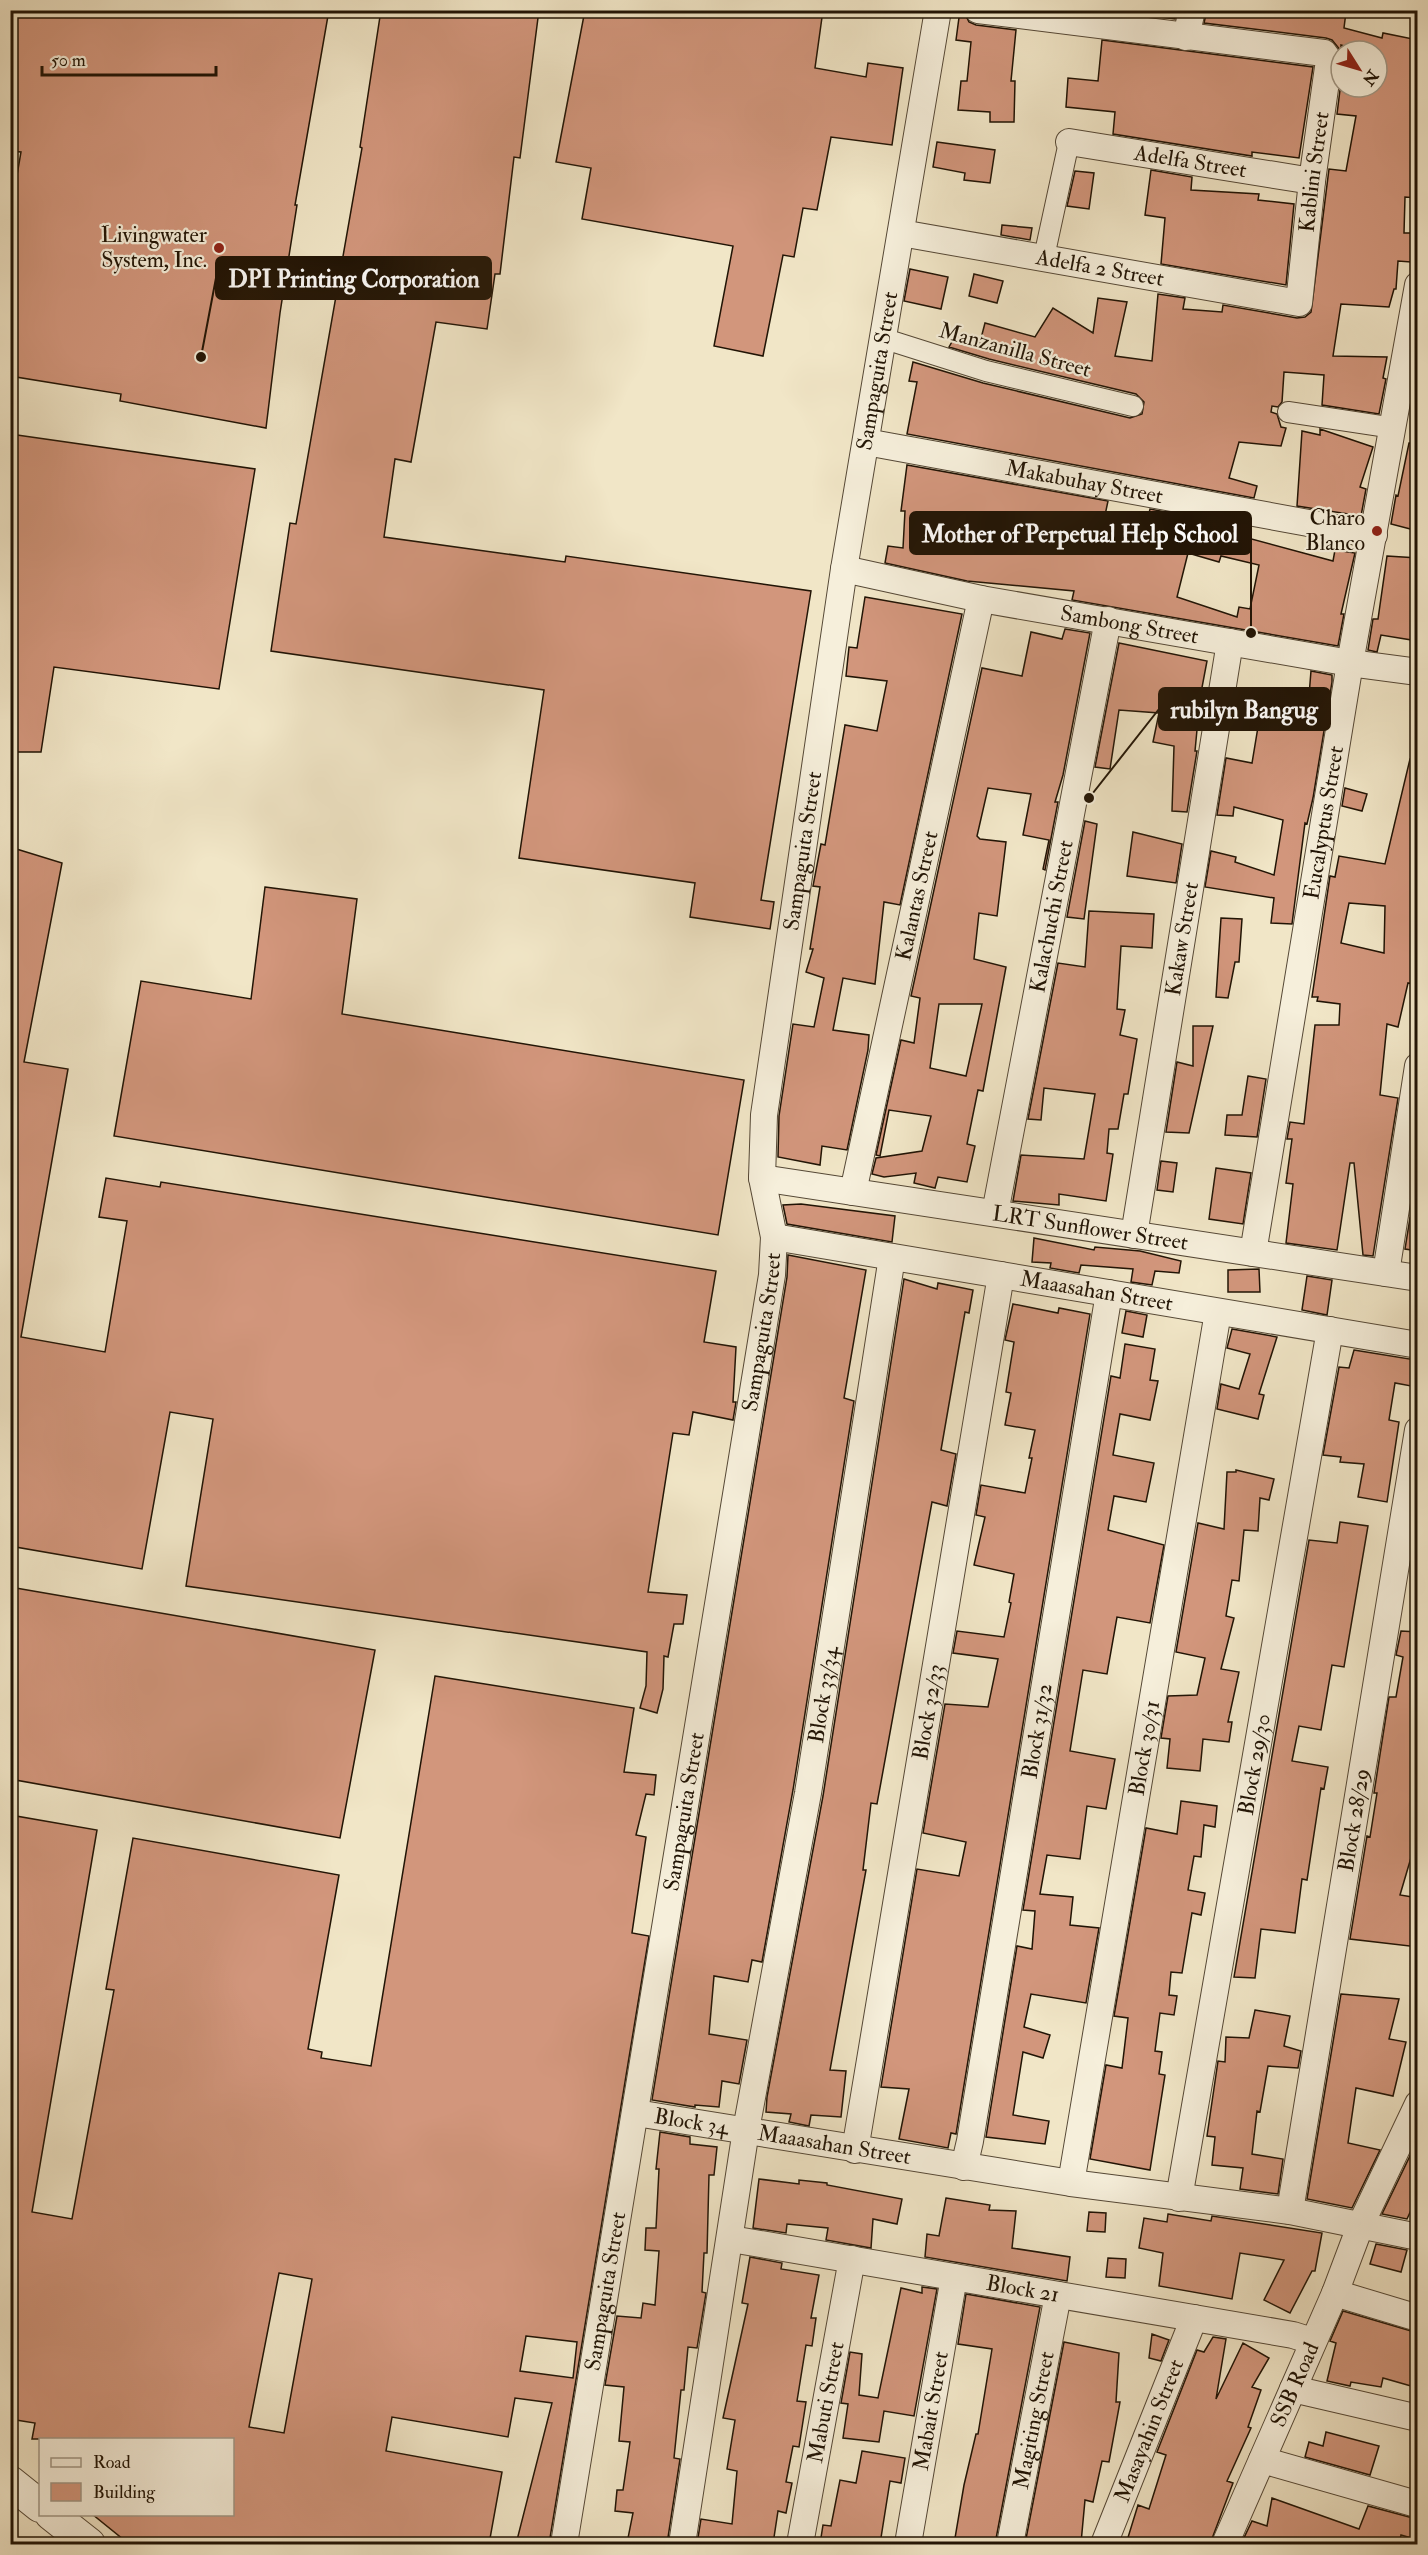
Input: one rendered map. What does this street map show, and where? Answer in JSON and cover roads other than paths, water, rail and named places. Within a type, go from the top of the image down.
[{"type":"street","name":"Sampaguita Street","points":[[564,2544],[772,1275],[774,1237],[762,1178],[766,1103],[844,569],[885,339],[938,10]]},
{"type":"street","points":[[978,10],[1186,37],[1192,10]]},
{"type":"street","name":"Kablini Street","points":[[1186,37],[1324,53],[1329,60],[1312,181],[1299,303]]},
{"type":"street","points":[[1044,257],[1069,142]]},
{"type":"street","name":"Adelfa Street","points":[[1069,142],[1312,181]]},
{"type":"street","name":"Adelfa 2 Street","points":[[902,233],[1299,303]]},
{"type":"street","name":"Eucalyptus Street","points":[[1252,1253],[1350,663],[1418,285]]},
{"type":"street","name":"Manzanilla Street","points":[[885,339],[986,370],[1133,406]]},
{"type":"street","points":[[1288,412],[1394,428]]},
{"type":"street","name":"Makabuhay Street","points":[[866,442],[1374,535]]},
{"type":"street","name":"Sambong Street","points":[[844,569],[981,599],[1350,663],[1418,672]]},
{"type":"street","name":"Kalantas Street","points":[[853,1192],[981,599]]},
{"type":"street","name":"Kalachuchi Street","points":[[994,1214],[1107,620]]},
{"type":"street","name":"Kakaw Street","points":[[1134,1235],[1230,642]]},
{"type":"street","points":[[1386,1273],[1418,1066]]},
{"type":"street","name":"LRT Sunflower Street","points":[[762,1178],[1418,1278]]},
{"type":"street","name":"Maaasahan Street","points":[[774,1237],[1418,1345]]},
{"type":"street","name":"Block 33/34","points":[[746,2130],[808,1793],[892,1257]]},
{"type":"street","name":"Block 32/33","points":[[855,2150],[1001,1275]]},
{"type":"street","name":"Block 31/32","points":[[964,2167],[974,2118],[1109,1293]]},
{"type":"street","name":"Block 30/31","points":[[1071,2183],[1218,1312]]},
{"type":"street","name":"Block 29/30","points":[[1179,2198],[1330,1330]]},
{"type":"street","name":"Block 28/29","points":[[1290,2211],[1418,1430]]},
{"type":"street","points":[[1350,2222],[1418,2104]]},
{"type":"street","name":"Block 34","points":[[636,2113],[746,2130]]},
{"type":"street","name":"Maaasahan Street","points":[[682,2544],[731,2239],[746,2130],[855,2150],[1071,2183],[1290,2211],[1418,2237]]},
{"type":"street","name":"SSB Road","points":[[1234,2543],[1262,2460],[1312,2341],[1335,2293],[1350,2222]]},
{"type":"street","name":"Block 21","points":[[731,2239],[1293,2335],[1312,2341]]},
{"type":"street","name":"Mabuti Street","points":[[800,2544],[852,2259]]},
{"type":"street","name":"Mabait Street","points":[[908,2544],[954,2277]]},
{"type":"street","points":[[1335,2293],[1418,2318]]},
{"type":"street","name":"Magiting Street","points":[[1010,2544],[1058,2295]]},
{"type":"street","name":"Masayahin Street","points":[[1104,2544],[1194,2318]]},
{"type":"street","points":[[1293,2389],[1418,2418]]},
{"type":"street","points":[[1262,2460],[1413,2503]]},
{"type":"street","points":[[10,2482],[39,2505]]},
{"type":"street","points":[[54,2516],[89,2544]]},
{"type":"place","name":"Livingwater System, Inc.","points":[[219,248]]},
{"type":"place","name":"DPI Printing Corporation","points":[[201,357]]},
{"type":"place","name":"Charo Blanco","points":[[1377,531]]},
{"type":"place","name":"Mother of Perpetual Help School","points":[[1251,633]]},
{"type":"place","name":"rubilyn Bangug","points":[[1089,798]]}]
